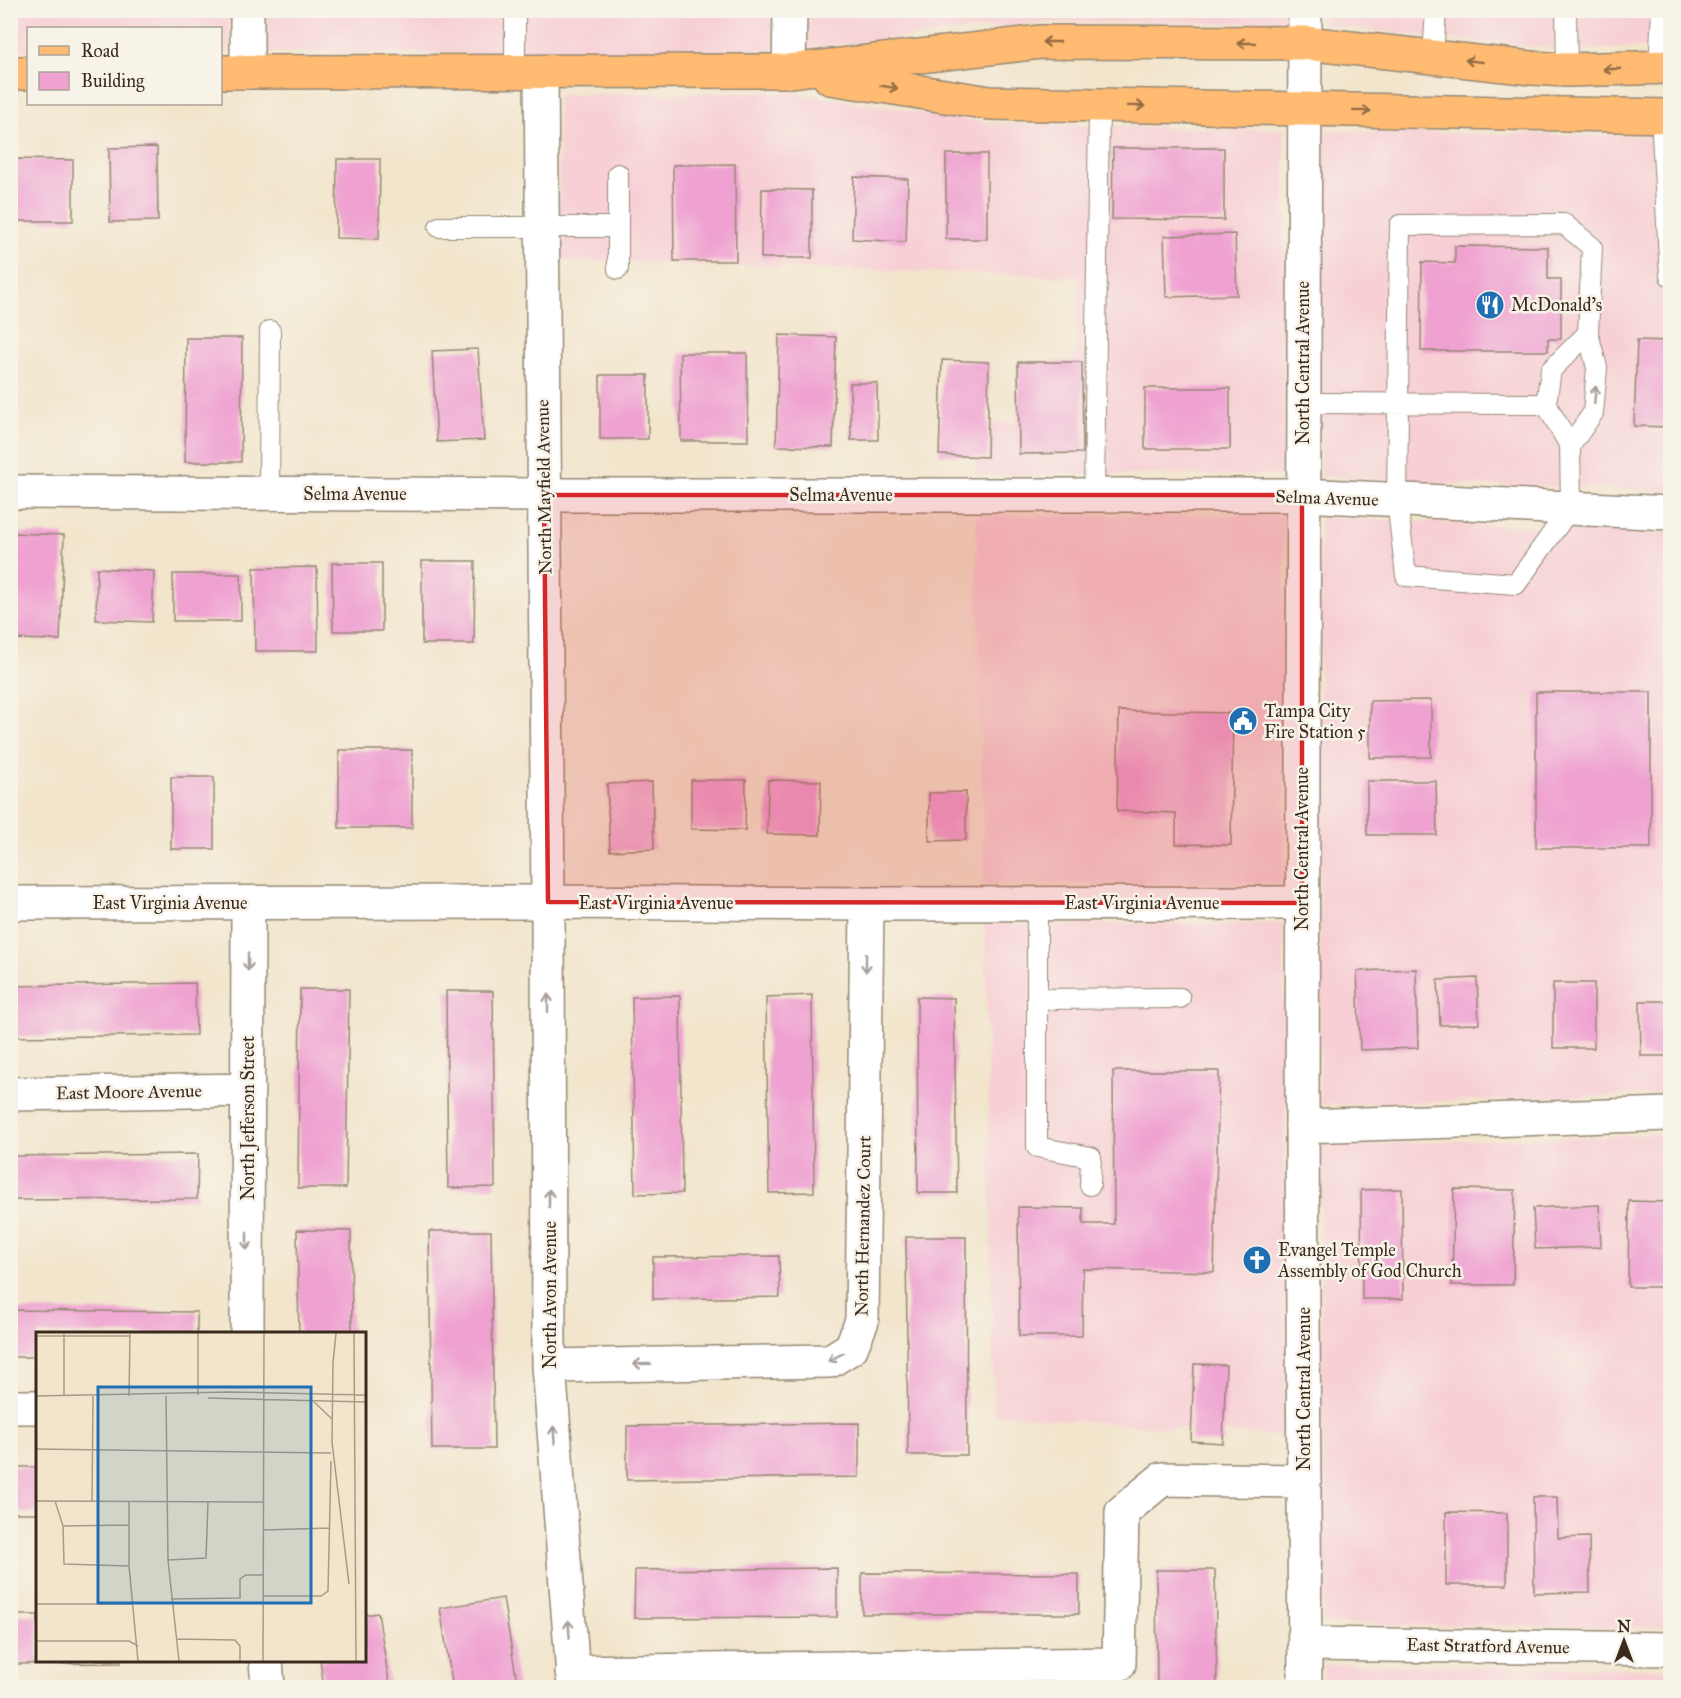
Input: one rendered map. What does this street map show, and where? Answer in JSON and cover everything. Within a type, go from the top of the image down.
[{"type":"main road","points":[[234,72],[789,71],[1041,42],[1305,43],[1532,68],[1567,70],[1665,67]]},
{"type":"main road","points":[[789,71],[990,103],[1666,116]]},
{"type":"main road","points":[[10,73],[27,73]]},
{"type":"street","points":[[234,72],[247,10]]},
{"type":"street","points":[[789,71],[790,10]]},
{"type":"street","name":"North Central Avenue","points":[[1305,10],[1302,495],[1305,1688]]},
{"type":"street","name":"North Mayfield Avenue","points":[[528,72],[542,226],[548,902]]},
{"type":"street","name":"Selma Avenue","points":[[10,492],[1302,495],[1671,513]]},
{"type":"street","name":"North Avon Avenue","points":[[548,902],[549,1366],[573,1680]]},
{"type":"street","name":"East Virginia Avenue","points":[[10,903],[1302,903]]},
{"type":"street","name":"North Jefferson Street","points":[[247,1332],[248,903]]},
{"type":"street","name":"North Hernandez Court","points":[[549,1366],[830,1361],[851,1348],[862,1321],[867,904]]},
{"type":"street","name":"East Moore Avenue","points":[[10,1094],[248,1090]]},
{"type":"street","points":[[1302,1126],[1671,1114]]},
{"type":"street","points":[[10,1407],[36,1407]]},
{"type":"street","points":[[573,1680],[1119,1664],[1122,1512],[1162,1479],[1304,1480]]},
{"type":"street","name":"East Stratford Avenue","points":[[1305,1644],[1671,1649]]},
{"type":"street","points":[[266,1662],[268,1688]]},
{"type":"lane","points":[[515,10],[528,72]]},
{"type":"lane","points":[[1432,56],[1436,10]]},
{"type":"lane","points":[[1566,10],[1567,70]]},
{"type":"lane","points":[[1662,10],[1665,67]]},
{"type":"lane","points":[[1094,495],[1099,105]]},
{"type":"lane","points":[[1666,116],[1671,276]]},
{"type":"lane","points":[[618,174],[618,269]]},
{"type":"lane","points":[[1570,446],[1593,413],[1597,368],[1588,333],[1592,247],[1564,224],[1400,225],[1397,501],[1407,576],[1516,584],[1571,507],[1570,446],[1546,404],[1551,370],[1588,333]]},
{"type":"lane","points":[[439,227],[618,227]]},
{"type":"lane","points":[[269,494],[270,331]]},
{"type":"lane","points":[[1303,403],[1546,404]]},
{"type":"lane","points":[[1037,904],[1037,1147],[1091,1156],[1090,1185]]},
{"type":"lane","points":[[1037,999],[1180,998]]},
{"type":"highlighted area","points":[[544,495],[1302,495],[1302,903],[548,902]]},
{"type":"shaded area","points":[[11,10],[229,11],[229,52],[222,52],[222,27],[27,27],[27,51],[11,51]]},
{"type":"shaded area","points":[[1287,10],[1287,23],[1041,22],[807,49],[807,11]]},
{"type":"shaded area","points":[[1323,10],[1670,11],[1670,47],[1567,50],[1528,47],[1323,25]]},
{"type":"shaded area","points":[[265,11],[772,11],[772,52],[541,55],[265,52]]},
{"type":"shaded area","points":[[773,92],[774,94],[789,92],[989,123],[1285,130],[1284,475],[976,475],[975,423],[1072,422],[1077,277],[560,260],[558,95]]},
{"type":"shaded area","points":[[1321,131],[1670,136],[1670,492],[1589,487],[1489,486],[1320,476]]},
{"type":"shaded area","points":[[976,515],[1284,515],[1284,883],[984,884]]},
{"type":"shaded area","points":[[1320,517],[1670,533],[1670,1094],[1320,1105]]},
{"type":"shaded area","points":[[1284,923],[1286,1437],[994,1414],[985,924]]},
{"type":"shaded area","points":[[1670,1134],[1670,1628],[1323,1624],[1320,1146]]},
{"type":"shaded area","points":[[1323,1664],[1670,1669],[1670,1687],[1323,1687]]},
{"type":"building","points":[[157,147],[158,221],[110,222],[109,148]]},
{"type":"building","points":[[1113,148],[1224,148],[1224,220],[1112,219]]},
{"type":"building","points":[[946,154],[987,154],[987,239],[946,239]]},
{"type":"building","points":[[11,159],[73,160],[73,221],[11,221]]},
{"type":"building","points":[[337,159],[380,159],[379,239],[336,238]]},
{"type":"building","points":[[735,164],[736,261],[674,261],[673,165]]},
{"type":"building","points":[[854,177],[908,179],[906,242],[852,239]]},
{"type":"building","points":[[762,189],[812,190],[812,258],[761,258]]},
{"type":"building","points":[[1235,234],[1237,295],[1166,297],[1164,236]]},
{"type":"building","points":[[1455,246],[1548,247],[1548,279],[1561,279],[1561,339],[1548,339],[1548,351],[1421,351],[1422,262],[1455,263]]},
{"type":"building","points":[[779,335],[836,337],[833,447],[776,446]]},
{"type":"building","points":[[186,338],[242,338],[241,462],[185,462]]},
{"type":"building","points":[[1637,340],[1670,341],[1670,427],[1634,426]]},
{"type":"building","points":[[478,349],[484,440],[437,442],[432,351]]},
{"type":"building","points":[[680,353],[747,353],[748,441],[681,441]]},
{"type":"building","points":[[942,360],[989,362],[987,457],[939,455]]},
{"type":"building","points":[[1018,362],[1082,362],[1083,453],[1019,454]]},
{"type":"building","points":[[600,375],[648,375],[648,439],[600,439]]},
{"type":"building","points":[[850,383],[877,383],[878,440],[851,440]]},
{"type":"building","points":[[1145,388],[1230,388],[1230,449],[1145,449]]},
{"type":"building","points":[[13,533],[64,535],[60,640],[10,639]]},
{"type":"building","points":[[422,561],[475,561],[474,644],[422,644]]},
{"type":"building","points":[[332,563],[382,563],[382,631],[333,631]]},
{"type":"building","points":[[317,567],[318,651],[255,651],[254,568]]},
{"type":"building","points":[[97,568],[154,571],[152,622],[96,620]]},
{"type":"building","points":[[173,574],[241,574],[241,621],[173,621]]},
{"type":"building","points":[[1536,692],[1651,692],[1651,848],[1536,848]]},
{"type":"building","points":[[1431,700],[1431,757],[1370,758],[1370,701]]},
{"type":"building","points":[[1119,711],[1233,713],[1231,845],[1176,844],[1176,813],[1117,811]]},
{"type":"building","points":[[339,750],[412,750],[412,828],[339,828]]},
{"type":"building","points":[[171,777],[214,777],[214,849],[171,849]]},
{"type":"building","points":[[691,780],[746,780],[745,830],[691,829]]},
{"type":"building","points":[[768,780],[821,781],[820,835],[767,834]]},
{"type":"building","points":[[1367,781],[1436,781],[1437,835],[1367,835]]},
{"type":"building","points":[[652,782],[654,849],[610,851],[607,784]]},
{"type":"building","points":[[966,792],[966,840],[929,841],[929,793]]},
{"type":"building","points":[[1416,969],[1418,1048],[1360,1050],[1357,971]]},
{"type":"building","points":[[1477,978],[1479,1024],[1440,1025],[1438,980]]},
{"type":"building","points":[[195,983],[196,1035],[10,1037],[10,986]]},
{"type":"building","points":[[1553,983],[1594,983],[1594,1048],[1553,1048]]},
{"type":"building","points":[[300,989],[349,989],[346,1188],[298,1188]]},
{"type":"building","points":[[446,991],[493,991],[495,1187],[448,1188]]},
{"type":"building","points":[[812,995],[814,1192],[769,1193],[766,997]]},
{"type":"building","points":[[680,996],[682,1193],[635,1194],[632,997]]},
{"type":"building","points":[[917,997],[954,998],[957,1193],[918,1193]]},
{"type":"building","points":[[1640,1001],[1670,1001],[1670,1056],[1641,1056]]},
{"type":"building","points":[[1113,1071],[1219,1071],[1214,1272],[1083,1269],[1082,1336],[1019,1336],[1018,1207],[1083,1208],[1083,1224],[1114,1224]]},
{"type":"building","points":[[198,1154],[197,1199],[10,1200],[10,1156]]},
{"type":"building","points":[[1402,1189],[1403,1299],[1362,1299],[1361,1190]]},
{"type":"building","points":[[1454,1189],[1515,1190],[1513,1285],[1452,1285]]},
{"type":"building","points":[[1629,1201],[1670,1202],[1670,1287],[1628,1287]]},
{"type":"building","points":[[1599,1205],[1601,1247],[1535,1249],[1533,1208]]},
{"type":"building","points":[[297,1230],[351,1231],[352,1332],[299,1332]]},
{"type":"building","points":[[429,1231],[491,1231],[494,1449],[432,1449]]},
{"type":"building","points":[[906,1237],[966,1237],[967,1455],[908,1455]]},
{"type":"building","points":[[779,1256],[780,1297],[653,1299],[653,1257]]},
{"type":"building","points":[[10,1310],[197,1312],[197,1332],[36,1332],[36,1357],[10,1357]]},
{"type":"building","points":[[1194,1364],[1226,1365],[1223,1443],[1191,1441]]},
{"type":"building","points":[[859,1423],[859,1477],[627,1480],[627,1426]]},
{"type":"building","points":[[10,1467],[36,1467],[36,1513],[10,1513]]},
{"type":"building","points":[[1533,1497],[1557,1497],[1558,1538],[1589,1537],[1590,1592],[1534,1593]]},
{"type":"building","points":[[1446,1512],[1507,1513],[1507,1585],[1446,1585]]},
{"type":"building","points":[[837,1568],[837,1617],[634,1618],[635,1570]]},
{"type":"building","points":[[1156,1570],[1215,1570],[1217,1688],[1157,1688]]},
{"type":"building","points":[[862,1573],[1079,1574],[1079,1614],[862,1614]]},
{"type":"building","points":[[503,1598],[518,1688],[453,1688],[440,1608]]},
{"type":"building","points":[[378,1613],[390,1688],[324,1688],[320,1662],[366,1662],[366,1615]]},
{"type":"building","points":[[12,1615],[36,1615],[36,1662],[121,1662],[121,1663],[12,1664]]},
{"type":"place","name":"McDonald's","points":[[1490,305]]},
{"type":"place","name":"Tampa City Fire Station 5","points":[[1243,721]]},
{"type":"place","name":"Evangel Temple Assembly of God Church","points":[[1257,1260]]}]
